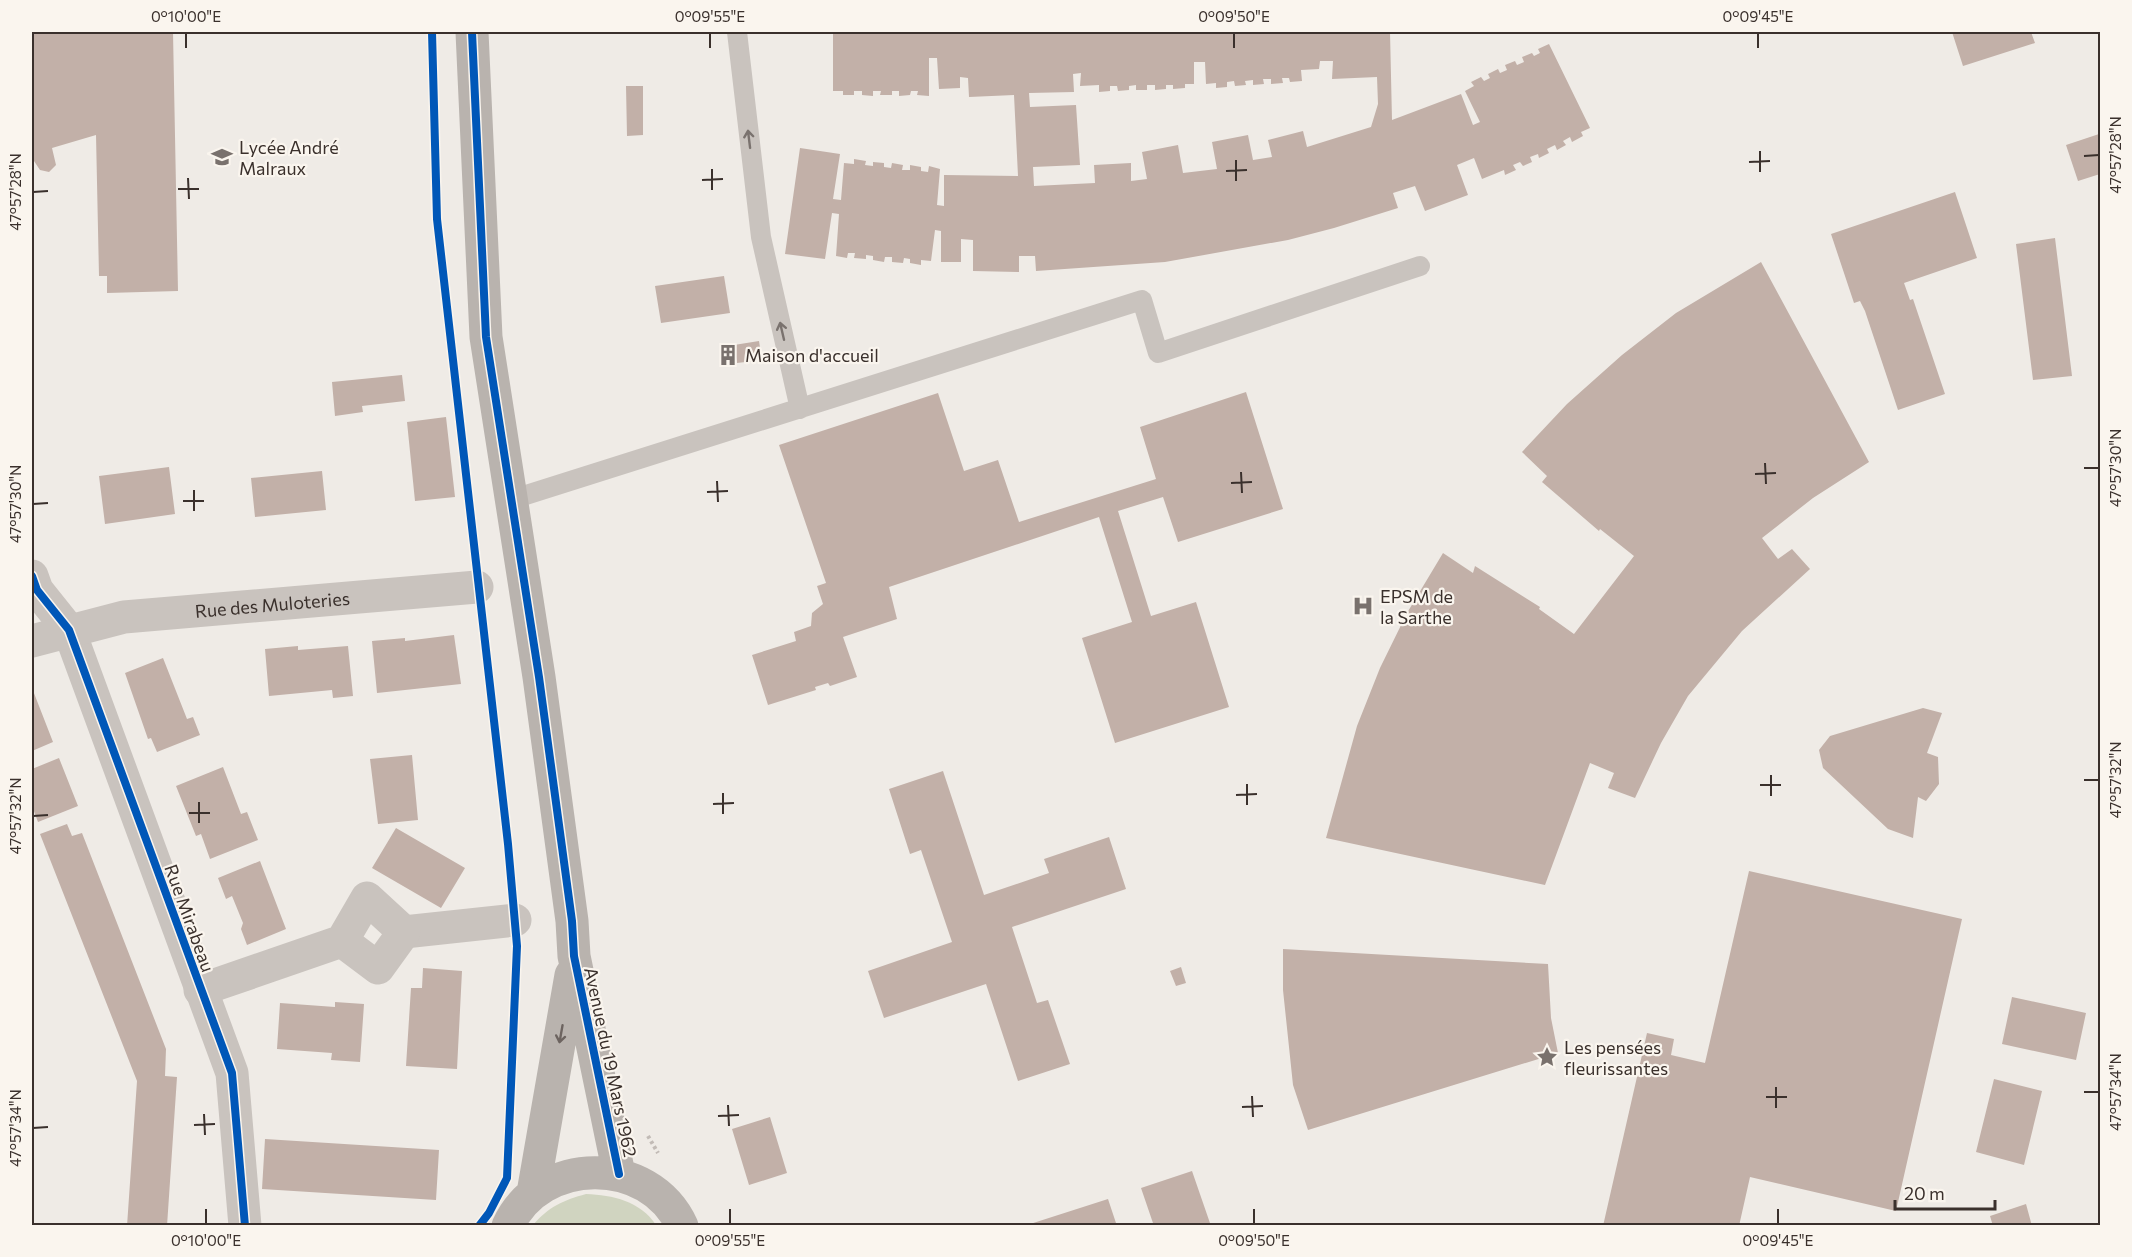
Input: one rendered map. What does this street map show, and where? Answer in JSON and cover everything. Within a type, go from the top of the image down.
[{"type":"street","points":[[472,32],[486,336],[539,676],[572,921],[574,956]]},
{"type":"street","points":[[32,576],[37,590],[69,630]]},
{"type":"street","name":"Rue des Muloteries","points":[[32,641],[124,618],[477,587]]},
{"type":"street","name":"Rue Mirabeau","points":[[69,630],[232,1073],[245,1226]]},
{"type":"street","points":[[404,932],[367,898],[342,941],[378,968],[404,932],[515,920]]},
{"type":"street","name":"Rue Mirabeau","points":[[200,990],[342,941]]},
{"type":"street","name":"Avenue du 19 Mars 1962","points":[[574,956],[619,1174]]},
{"type":"street","name":"Avenue du 19 Mars 1962","points":[[533,1193],[574,956]]},
{"type":"street","points":[[508,1226],[521,1205],[533,1193],[556,1180],[574,1174],[599,1172],[619,1174],[640,1183],[660,1196],[682,1226]]},
{"type":"lane","points":[[737,32],[761,237],[800,409]]},
{"type":"lane","points":[[510,500],[1142,300],[1158,353],[1420,266]]},
{"type":"path","points":[[432,32],[437,219],[515,920],[517,968],[510,1120]]},
{"type":"green space","points":[[586,1194],[625,1201],[642,1210],[656,1225],[533,1225],[557,1205]]},
{"type":"building","points":[[32,32],[173,32],[178,291],[107,293],[107,276],[99,276],[96,135],[52,148],[56,165],[49,172],[40,170],[32,158]]},
{"type":"building","points":[[833,32],[1390,32],[1392,120],[1461,94],[1473,125],[1480,122],[1465,91],[1474,86],[1471,82],[1481,77],[1484,81],[1490,78],[1488,74],[1498,69],[1500,73],[1507,70],[1505,65],[1515,61],[1517,65],[1524,62],[1522,57],[1532,53],[1534,56],[1540,53],[1538,49],[1549,44],[1590,128],[1581,132],[1583,136],[1572,142],[1570,137],[1563,141],[1566,145],[1557,150],[1555,145],[1547,149],[1549,153],[1539,158],[1538,154],[1530,157],[1532,162],[1523,166],[1520,162],[1513,165],[1516,170],[1505,175],[1504,170],[1482,179],[1474,158],[1457,165],[1468,195],[1425,211],[1415,186],[1393,193],[1398,208],[1288,240],[1165,262],[1036,271],[1035,256],[1019,256],[1019,272],[973,271],[973,240],[961,239],[961,262],[941,262],[941,231],[935,230],[931,261],[921,260],[921,265],[910,263],[910,259],[904,258],[903,263],[892,262],[892,257],[885,257],[884,262],[873,260],[873,256],[866,255],[866,259],[854,258],[855,253],[848,253],[847,258],[836,256],[839,214],[832,213],[825,259],[785,254],[800,148],[840,154],[833,199],[841,200],[844,163],[854,164],[854,159],[866,161],[865,165],[873,166],[873,162],[884,163],[884,167],[891,168],[892,163],[903,165],[902,170],[910,170],[910,165],[921,167],[921,171],[928,172],[929,166],[940,169],[937,205],[944,206],[944,175],[1018,176],[1014,95],[969,97],[968,78],[960,77],[960,88],[939,89],[937,58],[929,58],[929,96],[917,95],[918,91],[911,91],[910,95],[899,96],[899,91],[892,91],[892,95],[880,95],[881,91],[873,91],[873,96],[862,95],[862,91],[854,91],[854,95],[843,95],[843,91],[833,91]],"holes":[[[1320,61],[1333,61],[1332,79],[1377,77],[1378,104],[1371,127],[1307,147],[1303,131],[1268,140],[1272,157],[1253,160],[1248,135],[1212,142],[1217,169],[1183,173],[1178,145],[1142,152],[1147,179],[1131,181],[1131,163],[1094,165],[1095,183],[1034,186],[1033,167],[1080,165],[1076,105],[1030,107],[1029,93],[1074,92],[1073,74],[1081,73],[1080,86],[1099,85],[1099,92],[1110,91],[1110,86],[1117,86],[1118,91],[1129,90],[1129,86],[1136,85],[1136,90],[1147,90],[1147,85],[1155,85],[1155,90],[1166,89],[1166,85],[1173,85],[1173,89],[1185,88],[1185,84],[1194,84],[1194,62],[1205,62],[1206,84],[1216,83],[1216,88],[1227,87],[1227,82],[1234,81],[1235,86],[1246,85],[1245,81],[1253,80],[1253,85],[1264,84],[1263,79],[1271,79],[1271,84],[1283,83],[1282,78],[1289,78],[1290,82],[1302,81],[1301,70],[1319,69]]]},
{"type":"building","points":[[1952,32],[2031,32],[2035,43],[1963,66]]},
{"type":"building","points":[[626,86],[643,86],[643,135],[627,136]]},
{"type":"building","points":[[2099,134],[2100,174],[2078,181],[2066,145]]},
{"type":"building","points":[[1955,192],[1977,258],[1904,283],[1910,300],[1913,299],[1945,394],[1898,410],[1865,311],[1860,301],[1854,303],[1831,234]]},
{"type":"building","points":[[2055,238],[2072,376],[2033,380],[2016,244]]},
{"type":"building","points":[[1761,262],[1869,462],[1813,498],[1762,538],[1778,559],[1792,549],[1810,569],[1742,631],[1688,696],[1661,743],[1635,798],[1608,788],[1614,773],[1590,763],[1545,885],[1326,838],[1357,726],[1380,668],[1407,613],[1443,553],[1473,573],[1475,566],[1540,607],[1539,609],[1574,634],[1634,556],[1600,529],[1599,531],[1542,482],[1547,476],[1522,452],[1567,404],[1622,355],[1676,313]]},
{"type":"building","points":[[724,276],[730,313],[661,323],[655,286]]},
{"type":"building","points":[[759,341],[762,360],[737,363],[734,345]]},
{"type":"building","name":"Maison d'accueil","points":[[732,345],[735,364],[724,365],[722,346]]},
{"type":"building","points":[[402,375],[405,401],[362,406],[363,412],[335,416],[332,382]]},
{"type":"building","points":[[1246,392],[1283,509],[1178,542],[1163,497],[1118,511],[1151,616],[1196,602],[1229,707],[1115,743],[1082,638],[1132,622],[1099,517],[889,587],[897,619],[843,637],[857,677],[830,686],[828,683],[815,687],[816,690],[768,705],[752,655],[796,641],[794,632],[811,626],[812,613],[823,604],[817,586],[826,583],[779,445],[938,393],[964,471],[998,460],[1019,522],[1156,479],[1140,427]]},
{"type":"building","points":[[446,417],[455,497],[415,501],[407,422]]},
{"type":"building","points":[[169,467],[175,514],[105,524],[99,476]]},
{"type":"building","points":[[322,471],[326,510],[255,517],[251,478]]},
{"type":"building","points":[[454,635],[461,684],[377,693],[372,641],[405,638],[405,641]]},
{"type":"building","points":[[298,646],[298,650],[348,646],[353,696],[333,698],[332,690],[269,696],[265,649]]},
{"type":"building","points":[[163,658],[187,719],[193,717],[200,735],[157,752],[151,738],[148,739],[125,673]]},
{"type":"building","points":[[32,688],[53,742],[32,751]]},
{"type":"building","points":[[1923,708],[1942,713],[1927,753],[1938,757],[1939,784],[1926,801],[1918,797],[1913,838],[1888,829],[1823,768],[1819,750],[1830,736]]},
{"type":"building","points":[[412,755],[418,820],[378,824],[370,759]]},
{"type":"building","points":[[59,758],[78,806],[38,822],[32,806],[32,769]]},
{"type":"building","points":[[223,767],[241,814],[247,812],[258,840],[210,859],[201,834],[196,836],[176,786]]},
{"type":"building","points":[[943,771],[984,895],[1049,873],[1044,859],[1109,837],[1126,889],[1012,927],[1037,1003],[1048,1000],[1070,1064],[1018,1081],[986,984],[884,1018],[868,971],[952,942],[921,850],[910,854],[889,789]]},
{"type":"building","points":[[67,824],[72,836],[82,833],[166,1049],[165,1076],[177,1077],[167,1226],[127,1226],[137,1081],[40,834]]},
{"type":"building","points":[[396,828],[465,868],[441,908],[372,868]]},
{"type":"building","points":[[260,861],[286,929],[247,945],[241,929],[243,923],[232,896],[226,899],[218,878]]},
{"type":"building","points":[[1749,871],[1962,919],[1896,1211],[1750,1177],[1739,1226],[1603,1226],[1647,1033],[1674,1039],[1671,1055],[1705,1063]]},
{"type":"building","points":[[1283,949],[1548,964],[1551,1018],[1558,1053],[1308,1130],[1293,1085],[1283,990]]},
{"type":"building","points":[[1181,967],[1186,983],[1176,986],[1170,971]]},
{"type":"building","points":[[423,968],[462,971],[457,1069],[406,1066],[411,988],[422,988]]},
{"type":"building","points":[[2012,997],[2086,1013],[2076,1060],[2002,1044]]},
{"type":"building","points":[[335,1002],[364,1004],[360,1062],[331,1060],[332,1053],[277,1049],[280,1003],[335,1007]]},
{"type":"building","points":[[1994,1079],[2042,1091],[2024,1165],[1976,1152]]},
{"type":"building","points":[[770,1117],[787,1173],[749,1185],[732,1129]]},
{"type":"building","points":[[265,1139],[439,1150],[436,1200],[262,1189]]},
{"type":"building","points":[[1192,1171],[1211,1226],[1154,1226],[1141,1188]]},
{"type":"building","points":[[1108,1199],[1117,1226],[1027,1226],[1027,1225]]},
{"type":"building","points":[[2026,1204],[2032,1226],[1993,1226],[1990,1216]]},
{"type":"cycle path","points":[[432,32],[437,219],[508,844],[517,946],[507,1178],[489,1213],[479,1226]]},
{"type":"cycle path","points":[[472,32],[486,337],[539,677],[572,921],[574,956],[619,1174]]},
{"type":"cycle path","points":[[32,576],[37,590],[69,630],[232,1073],[245,1226]]},
{"type":"place","name":"Lycée André Malraux","points":[[222,157]]},
{"type":"place","name":"Maison d'accueil","points":[[728,355]]},
{"type":"place","name":"EPSM de la Sarthe","points":[[1363,606]]},
{"type":"place","name":"Les pensées fleurissantes","points":[[1547,1057]]}]
